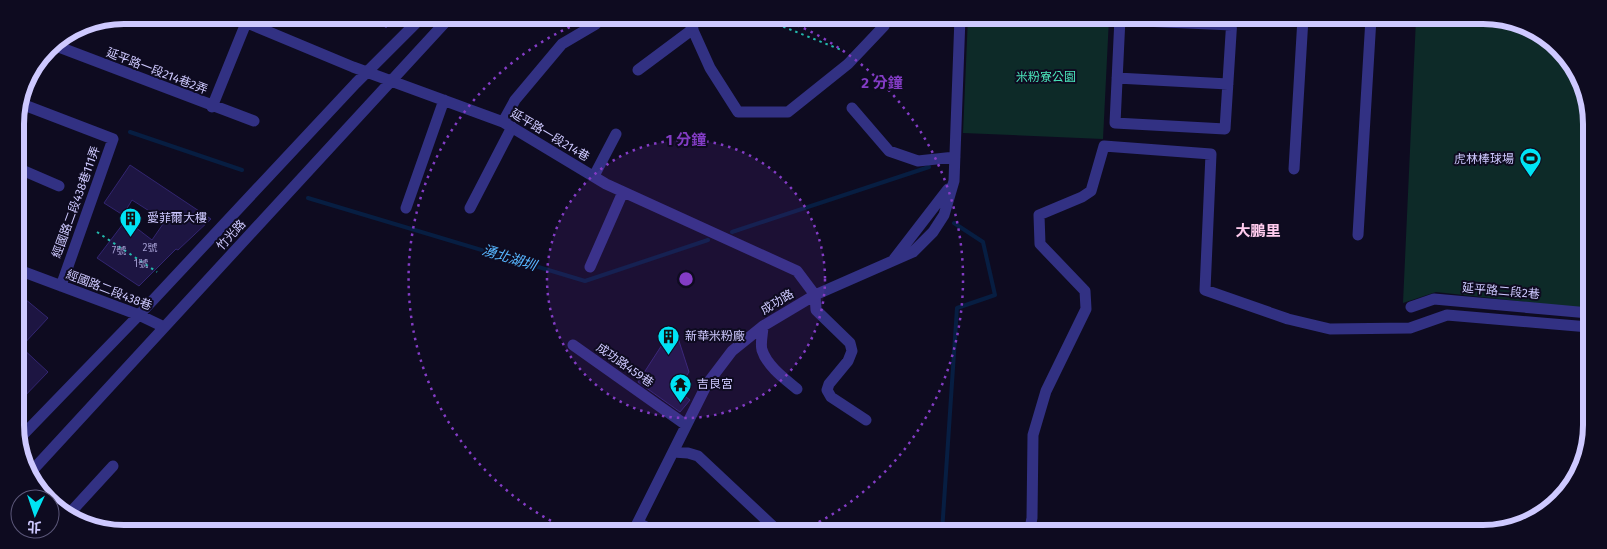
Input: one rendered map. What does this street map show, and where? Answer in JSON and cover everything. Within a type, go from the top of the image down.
[{"type":"street","points":[[212,107],[246,24]]},
{"type":"street","name":"延平路一段214巷","points":[[248,24],[390,81],[508,124],[624,192],[797,272],[816,294]]},
{"type":"street","name":"竹光路","points":[[24,434],[140,315],[356,83],[415,24]]},
{"type":"street","name":"竹光路","points":[[34,469],[443,24]]},
{"type":"street","points":[[470,208],[508,124],[516,100],[562,44],[596,24]]},
{"type":"street","points":[[690,24],[710,68],[738,112],[788,112],[848,64],[885,24]]},
{"type":"street","name":"成功路","points":[[636,525],[707,384],[732,351],[763,326],[816,294],[893,260],[954,181],[960,24]]},
{"type":"street","points":[[1120,24],[1115,123],[1225,129],[1232,24]]},
{"type":"street","points":[[1294,169],[1303,24]]},
{"type":"street","points":[[1358,236],[1370,24]]},
{"type":"street","points":[[638,70],[692,29]]},
{"type":"street","name":"延平路一段214巷2弄","points":[[59,47],[212,107],[254,121]]},
{"type":"street","points":[[1117,78],[1228,84]]},
{"type":"street","points":[[406,208],[444,100]]},
{"type":"street","name":"經國路二段438巷111弄","points":[[26,106],[113,139],[61,286]]},
{"type":"street","points":[[852,108],[889,151],[918,161],[954,158]]},
{"type":"street","points":[[594,176],[616,134]]},
{"type":"street","points":[[1031,525],[1033,435],[1046,391],[1086,310],[1085,291],[1040,244],[1039,215],[1082,197],[1091,191],[1104,146],[1210,154],[1205,290],[1288,319],[1330,329],[1410,328],[1447,314],[1583,326]]},
{"type":"street","points":[[24,171],[59,186]]},
{"type":"street","points":[[590,266],[624,192]]},
{"type":"street","name":"經國路二段438巷","points":[[24,271],[164,326]]},
{"type":"street","points":[[816,294],[816,310],[850,343],[852,351],[848,361],[829,384],[827,390],[831,397],[866,420]]},
{"type":"street","name":"延平路二段2巷","points":[[1411,307],[1434,299],[1583,312]]},
{"type":"street","points":[[763,326],[761,349],[780,374],[797,389]]},
{"type":"street","name":"成功路459巷","points":[[573,345],[686,425]]},
{"type":"street","points":[[673,452],[698,456],[767,525]]},
{"type":"street","points":[[72,511],[114,466]]},
{"type":"path","points":[[778,24],[856,55]]},
{"type":"path","points":[[97,232],[157,272]]},
{"type":"green space","name":"米粉寮公園","points":[[968,24],[1109,24],[1103,139],[963,133]]},
{"type":"green space","name":"虎林棒球場","points":[[1416,24],[1483,24],[1509,27],[1521,31],[1544,44],[1554,53],[1573,80],[1581,104],[1583,124],[1583,308],[1436,292],[1403,303]]},
{"type":"building","points":[[382,24],[390,24],[386,28]]},
{"type":"building","points":[[130,165],[211,219],[178,250],[176,249],[139,286],[97,258],[126,220],[152,240],[165,221],[132,200],[123,215],[104,203]]},
{"type":"building","points":[[24,300],[48,318],[24,344]]},
{"type":"building","name":"新華米粉廠","points":[[669,334],[678,338],[689,372],[677,390],[690,400],[680,412],[638,382]]},
{"type":"building","points":[[24,350],[48,372],[24,397]]},
{"type":"waterway","name":"湧北湖圳","points":[[130,132],[242,170]]},
{"type":"waterway","name":"湧北湖圳","points":[[732,232],[929,167]]},
{"type":"waterway","name":"湧北湖圳","points":[[308,198],[585,281],[708,240]]},
{"type":"waterway","points":[[942,525],[957,308],[995,295],[983,242],[954,223]]},
{"type":"place","name":"虎林棒球場","points":[[1530,178]]},
{"type":"place","name":"愛菲爾大樓","points":[[131,237]]},
{"type":"place","name":"新華米粉廠","points":[[669,355]]},
{"type":"place","name":"吉良宮","points":[[681,403]]},
{"type":"district","name":"大鵬里","points":[[1258,231]]}]
